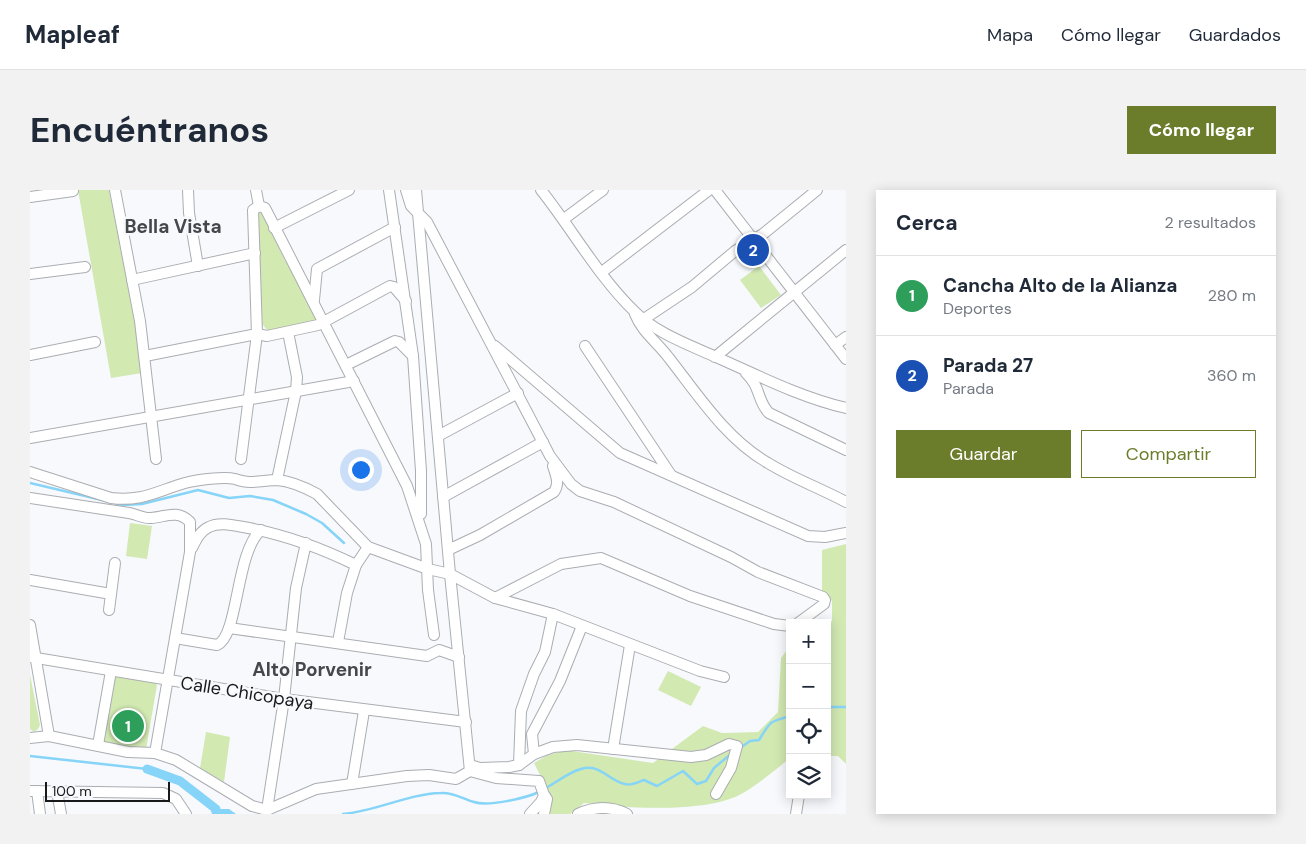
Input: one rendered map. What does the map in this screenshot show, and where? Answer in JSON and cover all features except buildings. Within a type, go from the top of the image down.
[{"type":"street","points":[[116,190],[145,356],[156,459]]},
{"type":"street","points":[[188,190],[189,213],[198,266]]},
{"type":"street","points":[[256,190],[259,206]]},
{"type":"street","points":[[274,228],[348,190]]},
{"type":"street","points":[[389,190],[396,227],[413,356],[423,528],[434,635]]},
{"type":"street","points":[[406,190],[411,206],[426,222],[518,393],[550,456],[558,480],[558,487],[554,492],[480,535],[448,550]]},
{"type":"street","points":[[416,190],[450,574],[470,768]]},
{"type":"street","points":[[542,190],[602,272],[633,310],[644,319],[686,344],[786,390],[846,408]]},
{"type":"street","points":[[564,219],[603,190]]},
{"type":"street","points":[[602,272],[709,190]]},
{"type":"street","points":[[715,190],[846,359]]},
{"type":"street","points":[[644,319],[692,286],[734,251],[754,239],[817,190]]},
{"type":"street","points":[[30,197],[73,191]]},
{"type":"street","points":[[259,206],[265,208],[314,300],[376,427],[400,469],[423,528]]},
{"type":"street","points":[[241,460],[257,334],[254,291],[253,210],[259,206]]},
{"type":"street","points":[[314,300],[317,269],[396,227]]},
{"type":"street","points":[[715,357],[794,290],[846,250]]},
{"type":"street","points":[[132,280],[255,253]]},
{"type":"street","points":[[30,274],[86,267]]},
{"type":"street","points":[[145,356],[257,334],[267,336],[318,325],[390,286],[394,287],[406,301]]},
{"type":"street","points":[[633,310],[642,328],[668,356],[706,407],[751,451],[768,463],[846,502]]},
{"type":"street","points":[[277,480],[296,391],[297,377],[288,332]]},
{"type":"street","points":[[835,344],[846,337]]},
{"type":"street","points":[[346,365],[395,341],[399,342],[413,356]]},
{"type":"street","points":[[490,341],[620,453],[808,536],[825,537],[846,533]]},
{"type":"street","points":[[30,355],[95,342]]},
{"type":"street","points":[[585,346],[672,476]]},
{"type":"street","points":[[742,369],[756,383],[762,403],[769,413],[846,450]]},
{"type":"street","points":[[30,438],[151,415],[354,381]]},
{"type":"street","points":[[438,436],[518,393]]},
{"type":"street","points":[[443,498],[543,442]]},
{"type":"street","points":[[550,456],[571,484],[580,491],[614,502],[731,557],[758,572],[825,600],[824,604],[803,619]]},
{"type":"street","points":[[30,472],[111,498],[124,499],[145,498],[157,492],[198,480],[235,479],[241,482],[277,480],[317,494],[368,547],[428,569],[450,574],[494,598],[553,614],[700,671],[724,677]]},
{"type":"street","points":[[30,498],[115,513],[131,513],[149,519],[164,514],[185,517],[190,522],[192,530],[190,552],[155,754]]},
{"type":"street","points":[[190,552],[201,533],[208,527],[219,524],[276,532],[356,565]]},
{"type":"street","points":[[175,638],[217,645],[224,640],[229,628],[240,576],[253,537],[261,530]]},
{"type":"street","points":[[267,810],[284,699],[296,588],[306,543]]},
{"type":"street","points":[[338,642],[349,587],[356,565],[368,547]]},
{"type":"street","points":[[494,598],[568,561],[601,558],[690,596],[774,624],[786,626]]},
{"type":"street","points":[[109,610],[115,562]]},
{"type":"street","points":[[30,580],[111,594]]},
{"type":"street","points":[[519,765],[521,711],[534,674],[545,652],[553,614]]},
{"type":"street","points":[[30,625],[33,657],[49,736]]},
{"type":"street","points":[[534,754],[532,734],[560,681],[582,626]]},
{"type":"street","points":[[229,628],[427,656],[438,650],[459,657]]},
{"type":"street","points":[[613,749],[630,645]]},
{"type":"street","name":"Calle Chicopaya","points":[[33,657],[284,699],[364,711],[466,722]]},
{"type":"street","points":[[98,745],[111,671]]},
{"type":"street","points":[[352,784],[364,711]]},
{"type":"street","points":[[30,738],[49,736],[128,752],[155,754],[176,760],[252,806],[267,810],[316,789],[429,775],[456,779],[470,768],[519,765],[534,754],[553,747],[577,744],[698,757],[729,744],[735,744],[737,746],[735,758],[716,794]]},
{"type":"street","points":[[470,768],[496,778],[521,781],[534,779],[539,781],[547,800],[544,814]]},
{"type":"street","points":[[40,814],[33,791],[141,793],[170,796],[176,799],[186,814]]},
{"type":"street","points":[[57,791],[61,814]]},
{"type":"street","points":[[530,814],[541,802],[544,795]]},
{"type":"street","points":[[796,814],[798,799]]},
{"type":"street","points":[[578,814],[590,808],[615,808],[627,814]]},
{"type":"green space","points":[[78,190],[109,190],[137,333],[142,373],[111,378]]},
{"type":"green space","points":[[257,211],[264,214],[285,261],[289,264],[319,322],[270,333],[261,323]]},
{"type":"green space","points":[[759,266],[781,295],[761,308],[740,280]]},
{"type":"green space","points":[[130,523],[152,526],[147,559],[126,556]]},
{"type":"green space","points":[[846,544],[846,764],[838,756],[831,756],[832,601],[822,593],[822,550]]},
{"type":"green space","points":[[786,651],[786,761],[743,793],[728,800],[688,807],[643,808],[584,803],[570,814],[546,814],[550,795],[534,763],[546,756],[565,750],[653,763],[703,726],[722,733],[758,732],[778,712],[781,658]]},
{"type":"green space","points":[[668,671],[701,687],[691,706],[658,690]]},
{"type":"green space","points":[[30,675],[40,725],[34,732],[30,729]]},
{"type":"green space","points":[[115,676],[154,682],[157,685],[146,749],[143,751],[106,744],[103,740]]},
{"type":"green space","points":[[206,732],[230,737],[224,782],[200,768]]},
{"type":"water","points":[[229,809],[236,814],[212,814],[211,811]]},
{"type":"waterway","points":[[30,483],[123,505],[142,504],[198,490],[229,498],[250,496],[273,500],[322,523],[344,543]]},
{"type":"waterway","points":[[831,707],[846,707]]},
{"type":"waterway","points":[[740,748],[750,741],[759,740],[771,723],[786,717]]},
{"type":"waterway","points":[[546,788],[572,772],[588,768],[599,770],[614,780],[625,784],[644,780],[657,786],[683,771],[697,784],[706,781],[714,768],[731,754]]},
{"type":"waterway","points":[[30,756],[147,769]]},
{"type":"waterway","points":[[147,769],[180,781],[216,809]]},
{"type":"waterway","points":[[343,814],[368,810],[428,794],[450,794],[474,802],[497,803],[539,792]]},
{"type":"place","name":"Parada 27","points":[[753,250]]},
{"type":"place","name":"Cancha Alto de la Alianza","points":[[128,726]]},
{"type":"district","name":"Bella Vista","points":[[173,226]]},
{"type":"district","name":"Alto Porvenir","points":[[312,669]]}]
